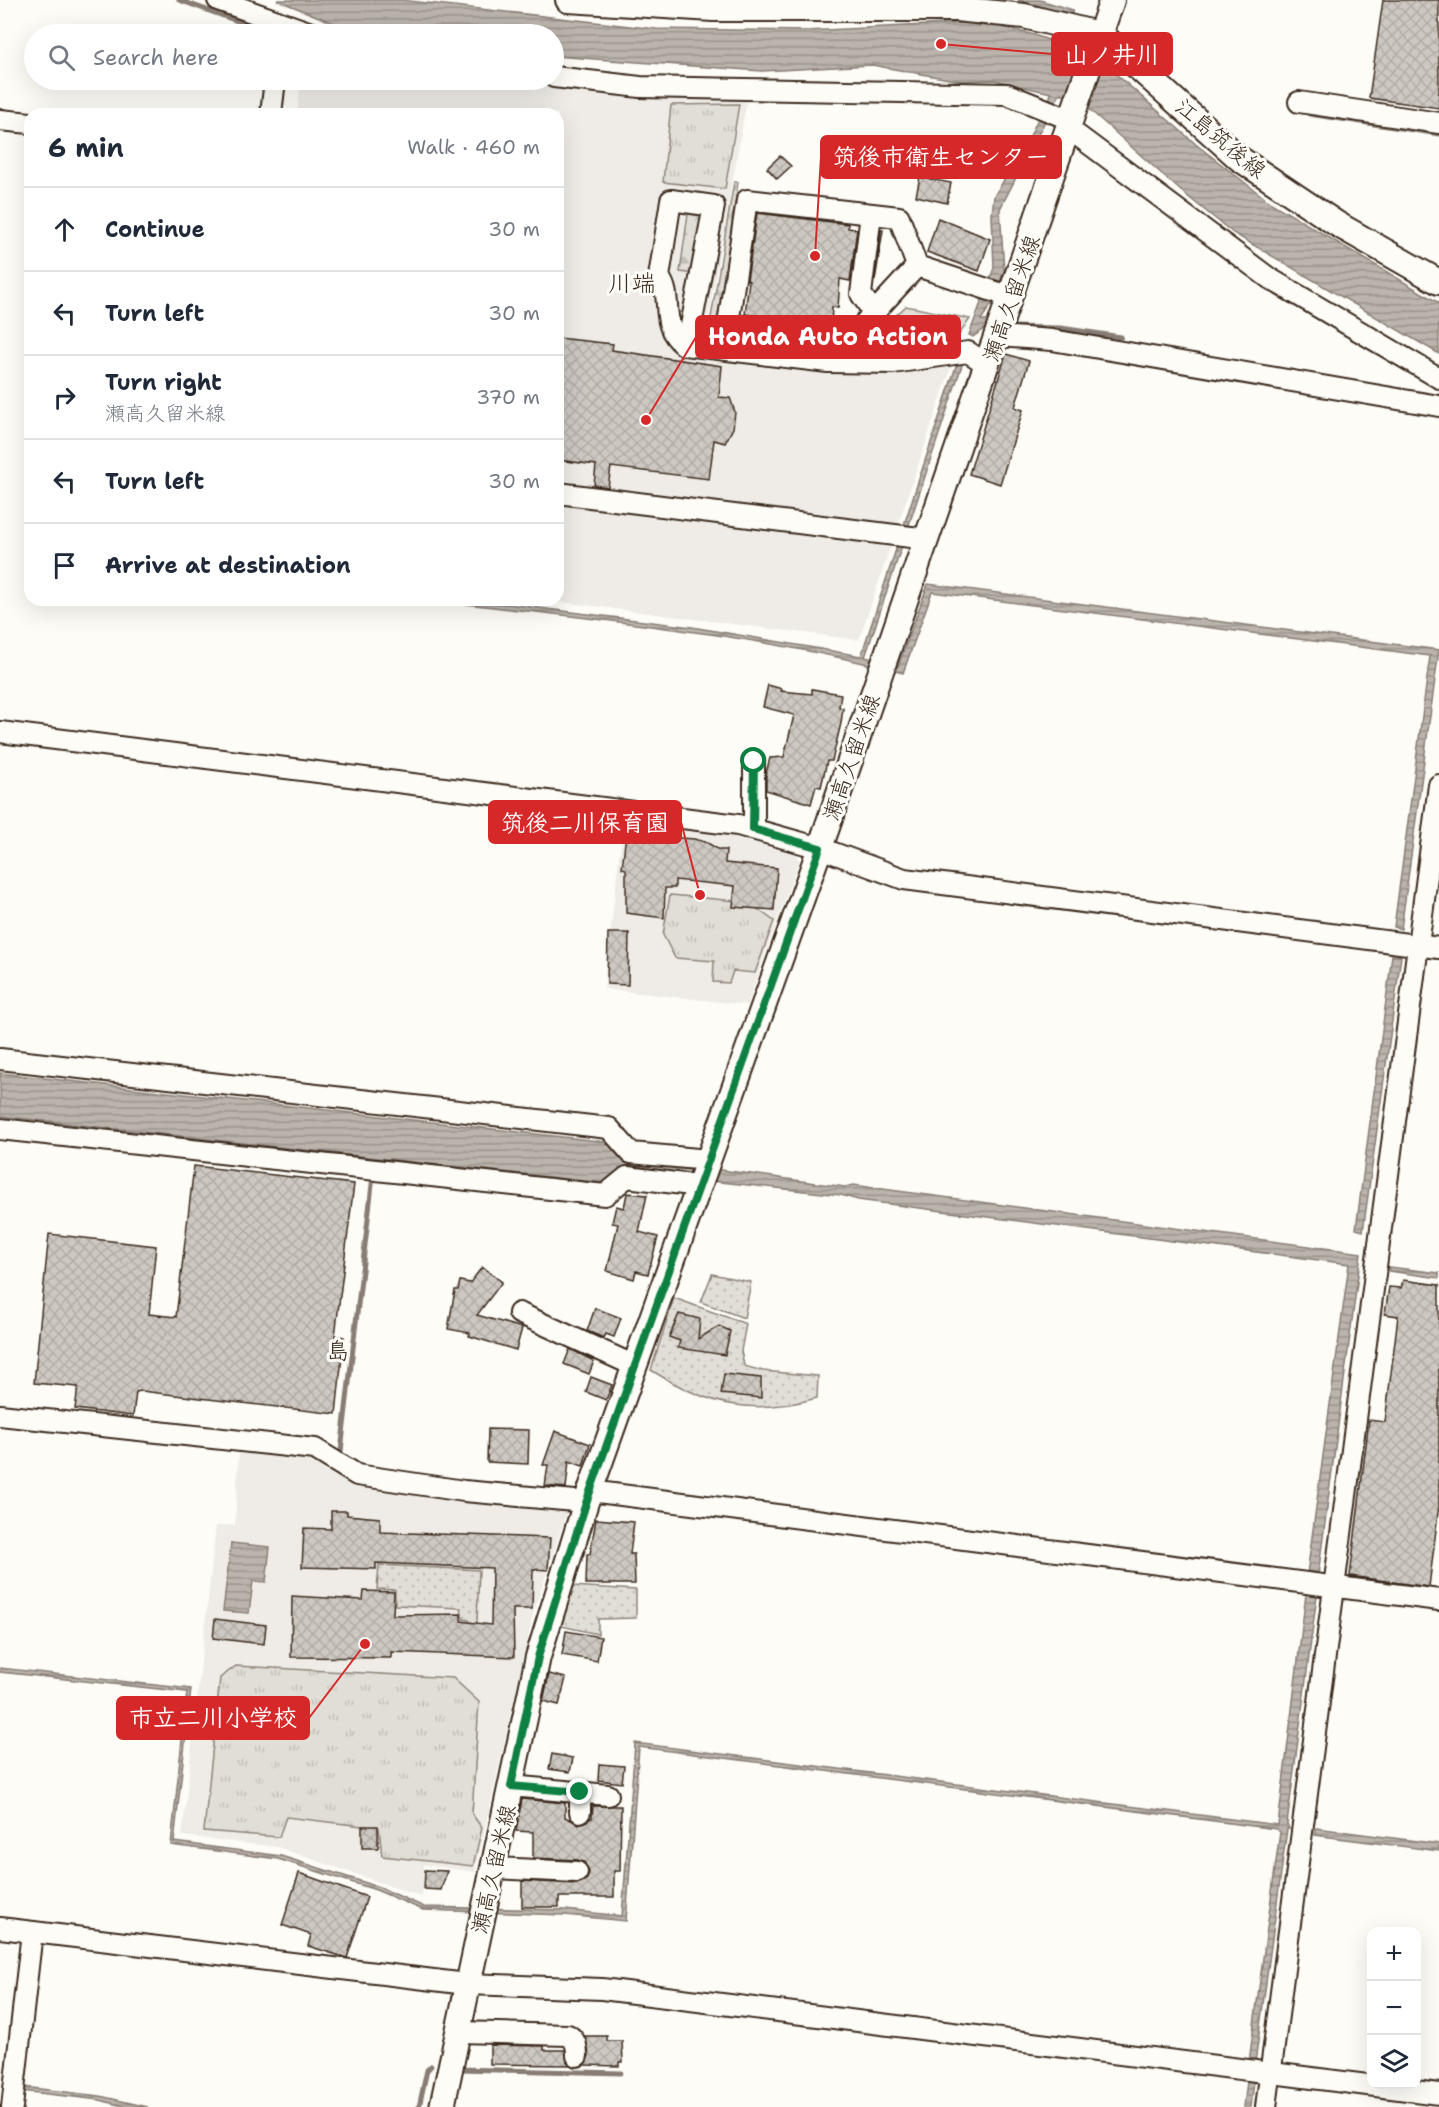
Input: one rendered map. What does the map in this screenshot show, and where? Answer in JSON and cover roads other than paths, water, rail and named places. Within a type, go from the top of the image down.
[{"type":"main road","name":"江島筑後線","points":[[568,0],[713,9],[917,4],[1024,16],[1102,35],[1240,159],[1337,224],[1439,282]]},
{"type":"main road","name":"瀬高久留米線","points":[[442,2107],[538,1657],[588,1497],[820,848],[920,538],[988,365],[1112,0]]},
{"type":"street","points":[[218,0],[270,24]]},
{"type":"street","points":[[564,77],[640,87],[1007,94],[1069,121],[1269,278],[1439,378]]},
{"type":"street","points":[[272,108],[274,90]]},
{"type":"street","points":[[1299,102],[1439,123]]},
{"type":"street","points":[[0,120],[24,122]]},
{"type":"street","points":[[690,331],[714,206],[671,200],[659,277],[665,286],[670,330],[684,345],[839,362],[893,363],[968,352],[988,365]]},
{"type":"street","points":[[747,200],[899,217],[918,266],[847,342],[728,324],[747,200]]},
{"type":"street","points":[[871,214],[861,294],[869,306],[879,307]]},
{"type":"street","points":[[918,266],[1011,297]]},
{"type":"street","points":[[998,336],[1052,340],[1439,406]]},
{"type":"street","points":[[564,495],[920,538]]},
{"type":"street","points":[[0,732],[738,825],[820,848],[904,879],[1439,948]]},
{"type":"street","points":[[753,829],[754,761]]},
{"type":"street","points":[[1266,2107],[1332,1587],[1439,785]]},
{"type":"street","points":[[0,1059],[609,1128],[631,1153],[709,1160]]},
{"type":"street","points":[[0,1129],[605,1195],[627,1177],[699,1186]]},
{"type":"street","points":[[519,1313],[635,1366]]},
{"type":"street","points":[[0,1415],[315,1449],[357,1475],[464,1491],[588,1497],[1439,1600]]},
{"type":"street","points":[[511,1786],[580,1802],[608,1795]]},
{"type":"street","points":[[493,1868],[577,1872]]},
{"type":"street","points":[[0,1928],[467,1984],[602,1989],[1439,2094]]},
{"type":"street","points":[[12,2107],[32,1932]]},
{"type":"street","points":[[458,2032],[567,2035],[573,2038],[577,2046],[576,2056]]},
{"type":"waterway","points":[[179,0],[246,24]]},
{"type":"waterway","points":[[1309,114],[1439,134]]},
{"type":"waterway","points":[[1015,327],[1061,328],[1121,337]]},
{"type":"waterway","points":[[340,1460],[373,1176]]},
{"type":"waterway","points":[[367,1485],[387,1488]]},
{"type":"waterway","points":[[419,2107],[427,2070],[431,2066]]},
{"type":"waterway","points":[[458,2069],[621,2073]]},
{"type":"place","name":"山ノ井川","points":[[941,44]]},
{"type":"place","name":"筑後市衛生センター","points":[[815,256]]},
{"type":"place","name":"Honda Auto Action","points":[[646,420]]},
{"type":"place","name":"筑後二川保育園","points":[[700,895]]},
{"type":"place","name":"市立二川小学校","points":[[365,1644]]},
{"type":"district","name":"川端","points":[[632,283]]},
{"type":"district","name":"島","points":[[338,1351]]}]
